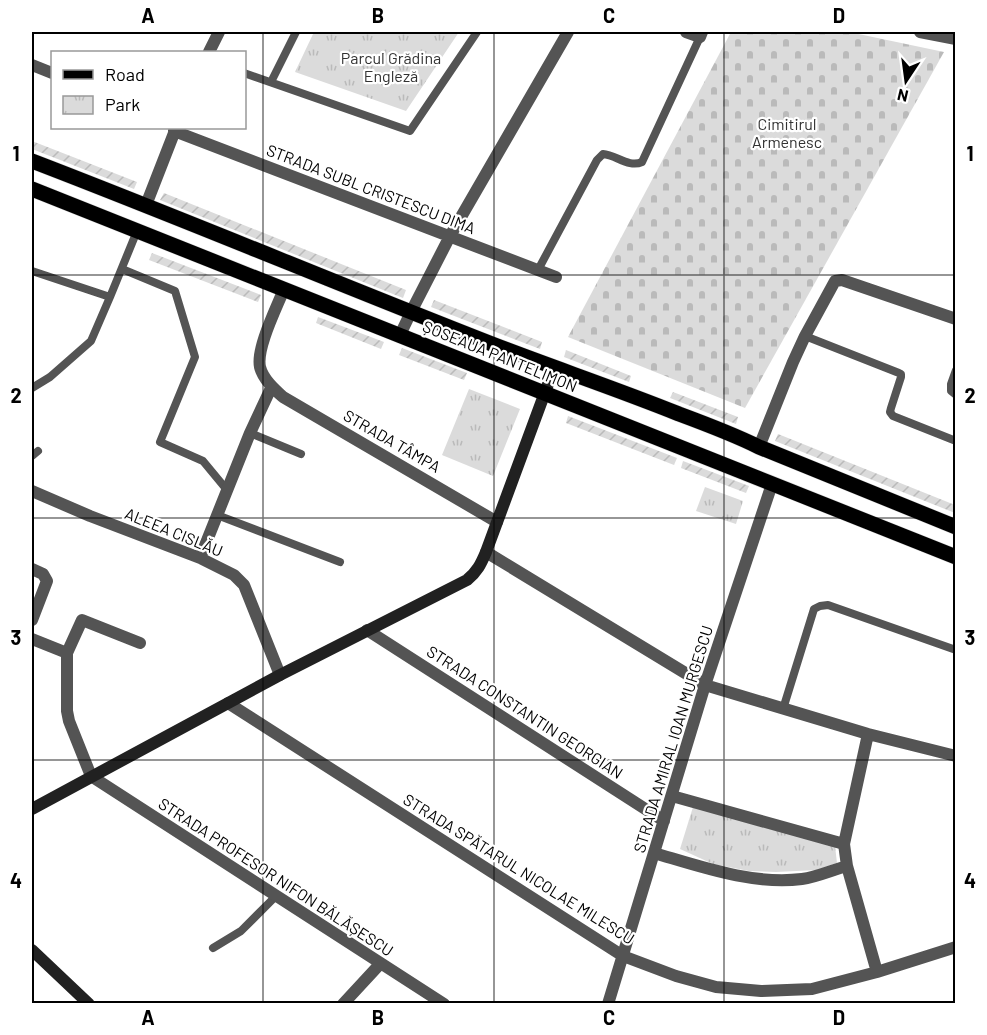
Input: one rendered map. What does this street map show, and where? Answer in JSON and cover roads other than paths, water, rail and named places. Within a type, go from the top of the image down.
[{"type":"main road","name":"ȘOSEAUA PANTELIMON","points":[[32,161],[554,368],[627,393],[956,527]]},
{"type":"main road","name":"ȘOSEAUA PANTELIMON","points":[[32,189],[956,557]]},
{"type":"main road","points":[[32,809],[280,675],[474,574],[486,552],[554,368]]},
{"type":"main road","points":[[32,949],[89,1004]]},
{"type":"street","points":[[210,51],[219,32]]},
{"type":"street","points":[[400,335],[450,236],[568,32]]},
{"type":"street","points":[[686,32],[701,34]]},
{"type":"street","points":[[920,32],[956,39]]},
{"type":"street","points":[[32,65],[51,73]]},
{"type":"street","points":[[146,205],[175,129]]},
{"type":"street","name":"STRADA SUBL CRISTESCU DIMA","points":[[175,129],[556,277]]},
{"type":"street","points":[[759,447],[805,336],[836,281],[842,280],[956,319]]},
{"type":"street","points":[[200,558],[226,490],[271,387],[260,367],[260,348],[284,289]]},
{"type":"street","name":"STRADA TÂMPA","points":[[271,387],[283,397],[497,522]]},
{"type":"street","name":"STRADA AMIRAL IOAN MURGESCU","points":[[608,1004],[705,685],[772,484]]},
{"type":"street","name":"ALEEA CISLĂU","points":[[32,491],[200,558],[234,575],[244,585],[280,675]]},
{"type":"street","points":[[486,552],[705,685],[868,734],[956,756]]},
{"type":"street","points":[[32,569],[43,574],[47,581],[32,620]]},
{"type":"street","points":[[91,776],[67,711],[67,653],[82,620],[140,643]]},
{"type":"street","name":"STRADA CONSTANTIN GEORGIAN","points":[[367,630],[664,821]]},
{"type":"street","points":[[32,639],[67,653]]},
{"type":"street","name":"STRADA SPĂTARUL NICOLAE MILESCU","points":[[228,703],[623,956],[676,976],[716,987],[761,992],[812,989],[877,972],[956,947]]},
{"type":"street","points":[[868,734],[844,844],[847,866],[877,972]]},
{"type":"street","name":"STRADA PROFESOR NIFON BĂLĂȘESCU","points":[[91,776],[444,1004]]},
{"type":"street","points":[[672,796],[844,844]]},
{"type":"street","points":[[654,853],[761,880],[802,879],[847,866]]},
{"type":"street","points":[[343,1004],[380,964]]},
{"type":"lane","points":[[271,82],[296,32]]},
{"type":"lane","points":[[246,74],[410,132],[477,32]]},
{"type":"lane","points":[[538,270],[597,160],[603,154],[632,164],[642,162],[701,34]]},
{"type":"lane","points":[[32,388],[50,377],[91,341],[137,231]]},
{"type":"lane","points":[[122,269],[175,291],[195,357],[160,442],[203,462],[226,490]]},
{"type":"lane","points":[[32,271],[110,297]]},
{"type":"lane","points":[[805,336],[901,374],[890,412],[893,416],[956,441]]},
{"type":"lane","points":[[956,370],[951,391],[956,395]]},
{"type":"lane","points":[[250,433],[301,454]]},
{"type":"lane","points":[[217,514],[340,562]]},
{"type":"lane","points":[[783,709],[814,609],[820,606],[828,605],[956,650]]},
{"type":"lane","points":[[213,948],[241,931],[276,896]]},
{"type":"park label","name":"Parcul Grădina Engleză","points":[[391,67]]},
{"type":"park label","name":"Cimitirul Armenesc","points":[[787,133]]}]
